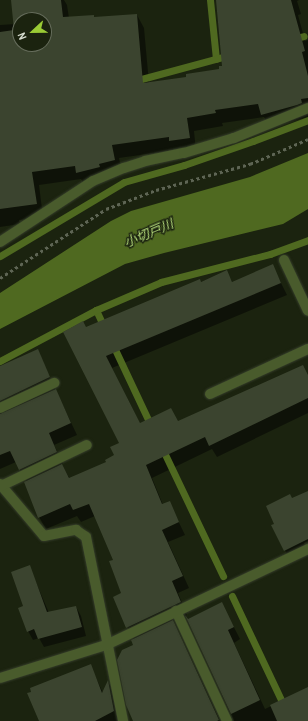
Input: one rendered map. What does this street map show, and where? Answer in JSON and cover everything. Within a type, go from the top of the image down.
[{"type":"street","points":[[0,242],[93,181],[145,161],[184,153],[234,138],[308,108]]},
{"type":"street","points":[[284,260],[308,311]]},
{"type":"street","points":[[210,394],[308,348]]},
{"type":"street","points":[[0,408],[54,383]]},
{"type":"street","points":[[87,445],[1,485],[44,536],[76,530],[86,537],[122,721]]},
{"type":"street","points":[[0,678],[106,645],[308,549]]},
{"type":"street","points":[[176,612],[226,721]]},
{"type":"path","points":[[0,278],[106,210],[156,190],[250,164],[308,139]]},
{"type":"water","name":"小切戸川","points":[[308,153],[308,209],[283,224],[125,264],[0,329],[0,293],[111,221],[131,211],[250,177]]},
{"type":"building","points":[[11,0],[61,0],[63,17],[94,15],[94,17],[137,14],[143,83],[186,77],[186,74],[219,69],[219,66],[222,66],[216,0],[291,0],[305,51],[302,52],[308,76],[308,98],[301,99],[302,103],[297,105],[261,115],[258,104],[215,110],[216,113],[187,118],[190,138],[169,141],[169,137],[112,145],[115,160],[99,164],[100,167],[76,173],[75,166],[32,172],[37,204],[0,209],[0,32],[12,30],[12,52],[52,52],[52,12],[12,12]]},
{"type":"building","points":[[273,264],[281,283],[106,356],[140,423],[171,408],[178,421],[303,365],[308,375],[308,398],[209,446],[205,437],[146,465],[162,504],[170,501],[179,522],[162,530],[183,576],[172,581],[181,602],[126,628],[113,597],[121,593],[109,561],[113,560],[89,504],[73,510],[70,504],[38,518],[24,482],[62,464],[69,478],[106,462],[105,460],[114,455],[110,447],[119,443],[63,332],[83,321],[86,327],[200,279],[201,282],[227,270],[232,282]]},
{"type":"building","points":[[38,349],[50,377],[0,401],[0,366]]},
{"type":"building","points":[[56,389],[71,423],[49,433],[57,452],[19,470],[10,451],[0,455],[0,414]]},
{"type":"building","points":[[308,491],[308,539],[284,551],[271,525],[274,524],[266,506],[290,494],[292,498]]},
{"type":"building","points":[[30,565],[47,612],[76,606],[82,627],[38,639],[34,629],[27,632],[18,608],[23,606],[11,572]]},
{"type":"building","points":[[222,602],[234,627],[228,630],[260,700],[231,714],[185,615],[188,619]]},
{"type":"building","points":[[173,620],[219,720],[217,721],[133,721],[126,705],[117,660],[122,650],[133,645],[131,640]]},
{"type":"building","points":[[91,664],[102,693],[108,680],[114,711],[95,721],[39,721],[27,693],[31,692],[30,688]]},
{"type":"building","points":[[308,687],[308,721],[277,721],[270,705]]},
{"type":"waterway","points":[[210,0],[216,59]]},
{"type":"waterway","points":[[292,39],[304,36]]},
{"type":"waterway","points":[[134,81],[230,55]]},
{"type":"waterway","points":[[0,256],[124,182],[184,165],[308,120]]},
{"type":"waterway","points":[[0,361],[96,310],[161,282],[270,254],[308,240]]},
{"type":"waterway","points":[[96,310],[105,329]]},
{"type":"waterway","points":[[112,343],[152,428]]},
{"type":"waterway","points":[[162,448],[223,576]]},
{"type":"waterway","points":[[232,596],[291,721]]}]
